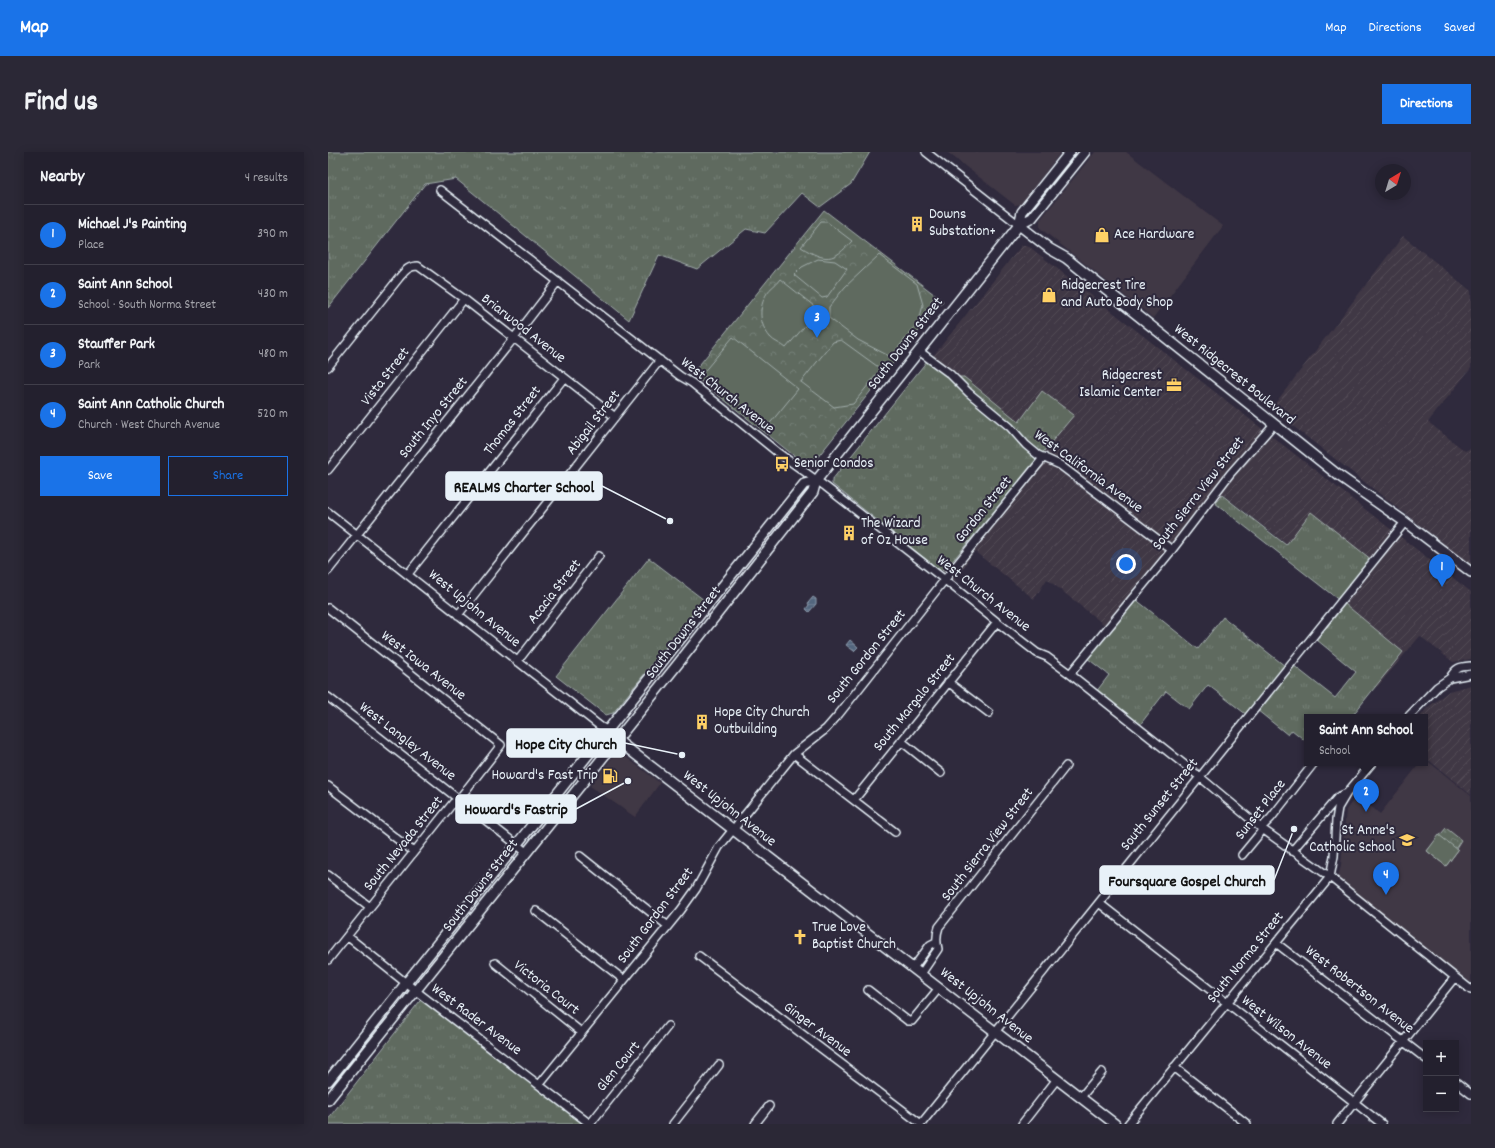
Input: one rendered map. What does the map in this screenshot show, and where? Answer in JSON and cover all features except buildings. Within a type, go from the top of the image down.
[{"type":"main road","points":[[1019,225],[1022,212],[1070,152]]},
{"type":"main road","points":[[1019,225],[1032,218],[1085,152]]},
{"type":"main road","name":"South Downs Street","points":[[328,1100],[813,492],[816,481],[1019,225]]},
{"type":"main road","name":"West Ridgecrest Boulevard","points":[[1019,225],[1050,249],[1066,258],[1084,272],[1338,475],[1405,522],[1471,572]]},
{"type":"main road","name":"South Downs Street","points":[[328,1081],[804,484],[816,481]]},
{"type":"main road","name":"West Upjohn Avenue","points":[[608,730],[617,739],[733,830],[1115,1124]]},
{"type":"street","name":"West Ridgecrest Boulevard","points":[[926,152],[1019,225]]},
{"type":"street","name":"West Church Avenue","points":[[440,190],[692,383],[777,452],[826,487],[997,622],[1037,652],[1047,657],[1070,674],[1200,776],[1261,828],[1330,878],[1471,990]]},
{"type":"street","name":"Briarwood Avenue","points":[[328,367],[399,278],[408,268],[418,266],[464,299],[615,417]]},
{"type":"street","name":"South Inyo Street","points":[[328,571],[558,281]]},
{"type":"street","name":"Vista Street","points":[[328,470],[464,299]]},
{"type":"street","name":"West California Avenue","points":[[919,351],[950,374],[969,393],[1010,427],[1026,445],[1038,455],[1060,465],[1172,550]]},
{"type":"street","name":"Abigail Street","points":[[458,615],[660,360]]},
{"type":"street","name":"Thomas Street","points":[[408,574],[564,378]]},
{"type":"street","name":"South Sierra View Street","points":[[1070,674],[1172,550],[1230,474],[1274,424]]},
{"type":"street","name":"Gordon Street","points":[[945,580],[1044,457]]},
{"type":"street","name":"West Upjohn Avenue","points":[[328,512],[517,662],[601,727],[608,730]]},
{"type":"street","name":"South Sunset Street","points":[[921,1124],[1405,522]]},
{"type":"street","name":"Acacia Street","points":[[517,662],[599,556]]},
{"type":"street","name":"South Gordon Street","points":[[540,1084],[668,926],[696,889],[719,847],[794,754],[826,729],[945,580]]},
{"type":"street","name":"West Iowa Avenue","points":[[328,608],[502,745]]},
{"type":"street","name":"South Margalo Street","points":[[854,800],[997,622]]},
{"type":"street","points":[[1450,678],[1454,671],[1460,667],[1471,666]]},
{"type":"street","points":[[1411,714],[1437,687],[1450,678],[1471,674]]},
{"type":"street","points":[[948,682],[989,713]]},
{"type":"street","name":"West Langley Avenue","points":[[328,697],[526,852]]},
{"type":"street","points":[[901,741],[941,773]]},
{"type":"street","name":"South Nevada Street","points":[[328,960],[453,803],[459,799],[502,745]]},
{"type":"street","points":[[794,754],[894,832]]},
{"type":"street","name":"South Sierra View Street","points":[[917,971],[930,945],[936,942],[939,927],[1066,766]]},
{"type":"street","name":"Sunset Place","points":[[1242,855],[1261,832],[1261,828],[1271,818],[1312,766]]},
{"type":"street","name":"South Norma Street","points":[[1128,1124],[1330,878],[1334,856],[1338,808],[1347,793],[1370,766]]},
{"type":"street","points":[[328,786],[414,852]]},
{"type":"street","name":"South Norma Street","points":[[1292,851],[1338,796],[1347,793]]},
{"type":"street","points":[[580,856],[668,926]]},
{"type":"street","points":[[328,875],[370,907]]},
{"type":"street","name":"West Wilson Avenue","points":[[1099,903],[1382,1124]]},
{"type":"street","points":[[536,911],[624,980]]},
{"type":"street","name":"West Rader Avenue","points":[[347,936],[416,991],[540,1084],[590,1124]]},
{"type":"street","name":"West Robertson Avenue","points":[[1276,943],[1423,1057]]},
{"type":"street","name":"Ginger Avenue","points":[[699,956],[921,1124]]},
{"type":"street","name":"Victoria Court","points":[[495,963],[581,1032]]},
{"type":"street","points":[[1337,1124],[1454,977]]},
{"type":"street","points":[[868,990],[908,1021],[912,1022],[939,988]]},
{"type":"street","name":"Glen Court","points":[[590,1124],[668,1026]]},
{"type":"street","points":[[672,1124],[719,1065]]},
{"type":"street","points":[[1174,1067],[1247,1124]]},
{"type":"street","points":[[1081,1097],[1102,1072]]},
{"type":"street","points":[[1022,1124],[1058,1079]]},
{"type":"street","points":[[1459,1084],[1471,1094]]},
{"type":"street","points":[[755,1124],[769,1106]]},
{"type":"shaded area","points":[[947,152],[1061,152],[1021,204],[1015,205]]},
{"type":"shaded area","points":[[1095,152],[1126,152],[1223,226],[1153,318],[1040,228],[1040,220]]},
{"type":"shaded area","points":[[1403,236],[1471,291],[1471,368],[1428,422],[1465,451],[1471,448],[1471,565],[1271,409]]},
{"type":"shaded area","points":[[1022,245],[1027,245],[1471,592],[1471,659],[1453,662],[1420,636],[1377,687],[1317,640],[1352,595],[1222,494],[1112,631],[1047,579],[1034,599],[974,551],[955,581],[834,486],[833,481]]},
{"type":"shaded area","points":[[1471,685],[1471,795],[1428,759],[1428,714],[1422,714],[1426,709],[1449,691]]},
{"type":"shaded area","points":[[615,754],[622,754],[660,783],[635,817],[590,786]]},
{"type":"shaded area","name":"St Anne's Catholic School","points":[[1428,761],[1471,796],[1471,983],[1426,949],[1338,877],[1341,866],[1346,810],[1357,795],[1380,814],[1418,766],[1428,766]]},
{"type":"green space","points":[[328,152],[870,152],[851,184],[820,207],[802,193],[765,233],[746,229],[697,269],[659,255],[629,320],[456,179],[425,184],[328,308]]},
{"type":"green space","points":[[824,210],[943,301],[813,463],[803,463],[692,374]]},
{"type":"green space","points":[[821,222],[827,222],[852,241],[840,253],[829,258],[817,255],[801,247]]},
{"type":"green space","points":[[879,255],[917,284],[923,305],[919,321],[891,357],[858,340],[829,318],[829,307],[845,287]]},
{"type":"green space","points":[[818,259],[835,261],[847,269],[827,297],[822,298],[794,275],[802,267]]},
{"type":"green space","points":[[780,279],[814,306],[815,314],[786,348],[770,337],[766,332],[761,316],[762,304],[767,293]]},
{"type":"green space","points":[[733,337],[798,389],[767,427],[702,374]]},
{"type":"green space","points":[[841,340],[881,369],[853,404],[834,407],[801,382],[833,342]]},
{"type":"green space","points":[[927,361],[955,377],[964,377],[1019,422],[1042,391],[1074,415],[945,570],[938,569],[832,484],[832,480]]},
{"type":"green space","points":[[1222,495],[1286,545],[1311,512],[1372,560],[1340,601],[1215,503]]},
{"type":"green space","points":[[649,558],[704,600],[613,713],[606,715],[556,676]]},
{"type":"green space","points":[[1134,598],[1198,649],[1223,617],[1285,666],[1247,715],[1208,685],[1189,709],[1166,691],[1139,726],[1096,692],[1109,675],[1087,658]]},
{"type":"green space","points":[[1345,604],[1403,652],[1354,714],[1304,714],[1304,740],[1292,730],[1288,735],[1257,710],[1293,665],[1335,698],[1356,672],[1317,640]]},
{"type":"green space","points":[[1446,828],[1461,840],[1456,848],[1458,850],[1446,866],[1427,851]]},
{"type":"green space","points":[[1439,835],[1458,850],[1446,866],[1427,851]]},
{"type":"green space","points":[[423,997],[587,1124],[328,1124],[328,1119]]},
{"type":"water","points":[[813,597],[816,599],[816,604],[809,612],[806,609],[809,605],[808,603]]},
{"type":"water","points":[[850,640],[858,647],[854,651],[846,645]]},
{"type":"place","name":"Downs Substation+","points":[[917,224]]},
{"type":"place","name":"Ace Hardware","points":[[1102,235]]},
{"type":"place","name":"Ridgecrest Tire and Auto Body Shop","points":[[1049,295]]},
{"type":"place","name":"Stauffer Park","points":[[817,338]]},
{"type":"place","name":"Ridgecrest Islamic Center","points":[[1174,385]]},
{"type":"place","name":"Senior Condos","points":[[782,464]]},
{"type":"place","name":"REALMS Charter School","points":[[670,521]]},
{"type":"place","name":"The Wizard of Oz House","points":[[849,533]]},
{"type":"place","name":"Michael J's Painting","points":[[1442,587]]},
{"type":"place","name":"Hope City Church Outbuilding","points":[[702,722]]},
{"type":"place","name":"Hope City Church","points":[[682,755]]},
{"type":"place","name":"Howard's Fast Trip","points":[[610,776]]},
{"type":"place","name":"Howard's Fastrip","points":[[628,781]]},
{"type":"place","name":"Saint Ann School","points":[[1366,812]]},
{"type":"place","name":"Foursquare Gospel Church","points":[[1294,829]]},
{"type":"place","name":"St Anne's Catholic School","points":[[1407,840]]},
{"type":"place","name":"Saint Ann Catholic Church","points":[[1386,895]]},
{"type":"place","name":"True Love Baptist Church","points":[[800,937]]}]
